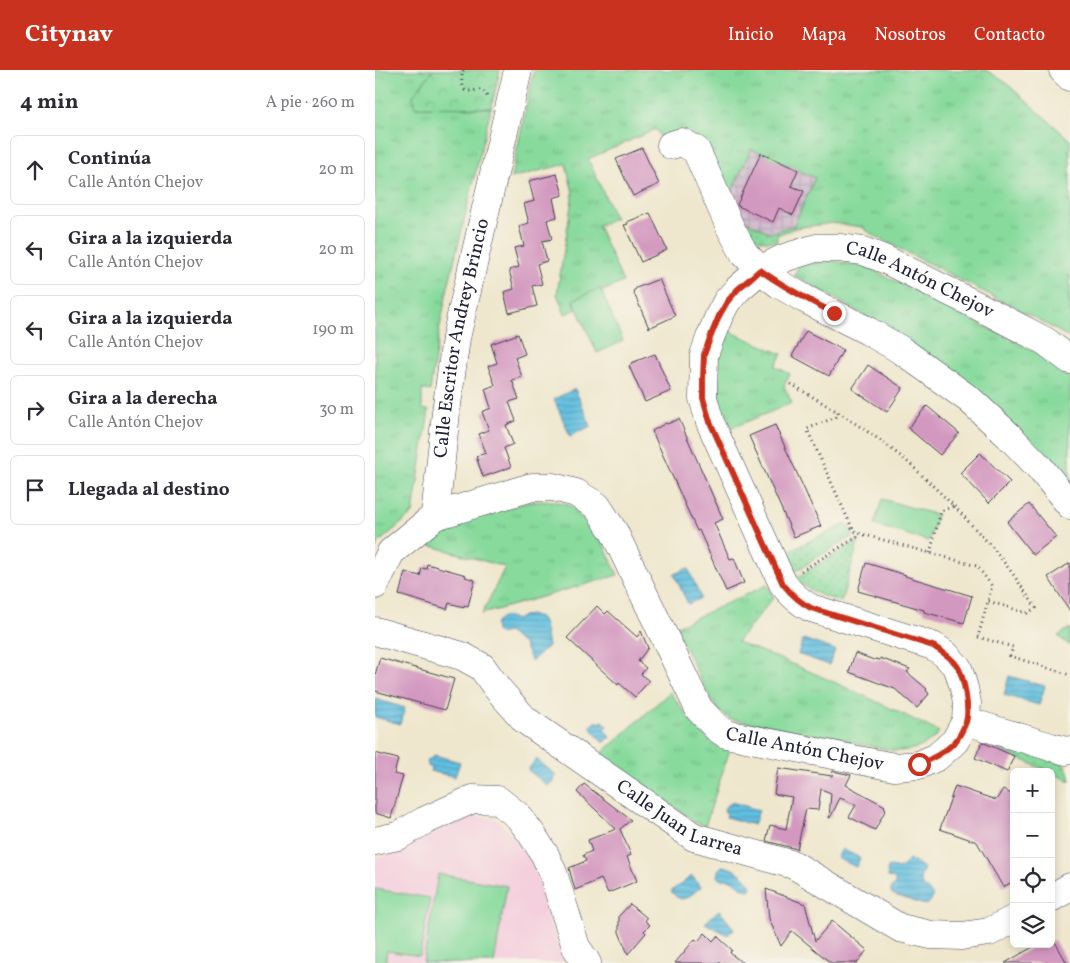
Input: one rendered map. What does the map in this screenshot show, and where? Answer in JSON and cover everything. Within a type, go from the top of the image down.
[{"type":"main road","name":"Calle Escritor Andrey Brincio","points":[[435,516],[456,338],[517,70]]},
{"type":"main road","points":[[1063,70],[1070,77]]},
{"type":"main road","points":[[671,145],[682,142],[696,150],[730,227],[744,253],[760,270],[805,299],[901,350],[970,400],[1008,435],[1070,505]]},
{"type":"main road","name":"Calle Antón Chejov","points":[[435,516],[532,487],[553,487],[576,492],[597,506],[614,532],[699,709],[717,728],[726,734],[894,767],[919,764],[937,756],[955,741],[966,721],[967,703],[958,668],[945,654],[933,646],[802,604],[783,584],[710,422],[703,398],[704,355],[710,338],[727,302],[738,289],[760,270],[784,258],[815,248],[839,248],[863,251],[884,259],[1045,341],[1070,360]]},
{"type":"main road","points":[[375,585],[391,552],[435,516]]},
{"type":"main road","name":"Calle Juan Larrea","points":[[375,632],[462,656],[482,667],[497,688],[525,720],[694,837],[794,865],[900,928],[931,935],[962,936],[989,932],[1010,921]]},
{"type":"main road","points":[[966,721],[1051,747],[1070,750]]},
{"type":"main road","points":[[375,841],[398,836],[425,821],[473,799],[498,800],[518,816],[545,855],[553,873],[577,947],[587,963]]},
{"type":"main road","points":[[1055,896],[1070,887]]},
{"type":"path","points":[[463,70],[461,78],[465,90],[469,92],[481,90],[485,92],[491,105],[509,110]]},
{"type":"path","points":[[791,384],[839,412],[883,442],[909,463],[954,506],[993,548],[1036,608],[1027,612],[988,601]]},
{"type":"path","points":[[839,412],[836,417],[807,430],[853,530],[858,534],[977,566],[992,586],[978,637],[1013,647],[1010,656],[1070,675]]},
{"type":"path","points":[[930,553],[941,511],[954,506]]},
{"type":"path","points":[[800,572],[857,537],[858,534]]},
{"type":"shaded area","points":[[751,149],[816,178],[794,225],[771,233],[737,217],[728,200]]},
{"type":"shaded area","points":[[472,816],[497,819],[528,852],[542,887],[551,927],[565,960],[563,963],[375,963],[375,856],[384,857]]},
{"type":"green space","points":[[375,70],[433,70],[413,96],[415,107],[491,108],[447,291],[430,391],[422,390],[422,409],[429,410],[413,513],[378,543],[375,549]]},
{"type":"green space","points":[[433,70],[500,70],[491,108],[415,107],[413,96]]},
{"type":"green space","points":[[534,70],[986,70],[1005,82],[1070,140],[1070,338],[1037,319],[873,235],[862,227],[833,223],[795,228],[794,225],[815,178],[751,149],[728,200],[722,182],[662,141],[656,129],[588,159],[615,218],[598,226],[623,282],[601,292],[600,289],[573,300],[577,309],[565,314],[557,294],[573,193],[566,164],[511,178]]},
{"type":"green space","points":[[743,220],[771,233],[794,225],[795,228],[777,235],[777,241],[765,241],[752,235]]},
{"type":"green space","points":[[832,261],[867,267],[1034,351],[1070,378],[1070,485],[899,335],[794,275],[800,264]]},
{"type":"green space","points":[[600,288],[623,341],[597,353],[573,300]]},
{"type":"green space","points":[[724,329],[782,354],[775,366],[790,374],[784,386],[792,403],[729,429],[717,399],[715,385],[717,354]]},
{"type":"green space","points":[[882,499],[937,515],[929,541],[874,525]]},
{"type":"green space","points":[[552,501],[568,505],[585,518],[604,545],[618,575],[482,614],[505,567],[421,543],[436,534],[475,517],[530,502]]},
{"type":"green space","points":[[846,524],[854,535],[794,572],[784,553]]},
{"type":"green space","points":[[859,540],[841,602],[812,591],[796,578]]},
{"type":"green space","points":[[767,585],[774,597],[737,642],[814,673],[939,732],[935,737],[920,747],[896,751],[730,719],[720,712],[712,702],[675,627]]},
{"type":"green space","points":[[1070,628],[1070,645],[1069,645],[1058,636]]},
{"type":"green space","points":[[670,692],[692,723],[714,745],[730,749],[705,826],[695,822],[601,754]]},
{"type":"green space","points":[[982,742],[1063,763],[1070,775],[1070,781],[1055,774],[1055,768],[1041,768]]},
{"type":"green space","points":[[438,874],[507,886],[494,963],[423,963]]},
{"type":"green space","points":[[375,889],[430,898],[420,956],[387,951],[385,963],[375,963]]},
{"type":"water","points":[[575,389],[591,426],[570,436],[554,399]]},
{"type":"water","points":[[688,568],[701,598],[688,604],[674,574]]},
{"type":"water","points":[[533,615],[540,617],[544,625],[548,646],[531,660],[523,643],[508,632],[499,634],[496,631],[495,625],[499,619],[504,617],[516,620],[523,616]]},
{"type":"water","points":[[803,639],[835,650],[829,665],[798,654]]},
{"type":"water","points":[[1009,676],[1045,686],[1039,705],[1004,695]]},
{"type":"water","points":[[375,699],[405,708],[400,724],[375,717]]},
{"type":"water","points":[[597,721],[599,723],[603,721],[607,726],[604,729],[610,737],[603,743],[590,727]]},
{"type":"water","points":[[434,755],[460,762],[455,777],[430,771],[431,768],[428,766],[427,761],[433,758]]},
{"type":"water","points":[[536,759],[556,775],[554,782],[548,786],[528,770]]},
{"type":"water","points":[[731,802],[759,810],[754,825],[726,817],[727,814],[724,809]]},
{"type":"water","points":[[842,849],[860,858],[856,867],[837,858]]},
{"type":"water","points":[[909,859],[924,868],[920,880],[921,884],[932,894],[931,900],[927,905],[891,893],[891,888],[895,885],[895,879],[888,877],[888,868],[898,869],[904,866]]},
{"type":"water","points":[[722,866],[740,873],[750,884],[751,888],[749,890],[744,889],[729,879],[719,879],[717,876],[718,870]]},
{"type":"water","points":[[692,876],[701,887],[686,898],[682,899],[675,896],[671,891]]},
{"type":"water","points":[[719,910],[734,929],[728,935],[705,923]]},
{"type":"building","points":[[642,148],[659,184],[633,196],[616,159]]},
{"type":"building","points":[[761,153],[798,170],[791,186],[804,191],[793,215],[779,208],[773,222],[737,205]]},
{"type":"building","points":[[557,174],[563,195],[553,198],[557,217],[547,220],[552,239],[542,241],[547,261],[537,264],[542,284],[532,286],[537,306],[509,313],[504,292],[514,289],[509,270],[519,267],[514,248],[524,246],[519,226],[529,223],[524,204],[534,201],[529,181]]},
{"type":"building","points":[[650,213],[667,250],[641,262],[624,225]]},
{"type":"building","points":[[659,279],[675,316],[649,328],[633,291]]},
{"type":"building","points":[[806,331],[843,350],[829,376],[792,356]]},
{"type":"building","points":[[518,334],[525,354],[515,358],[522,377],[512,380],[519,399],[509,402],[516,421],[506,425],[513,444],[504,448],[511,467],[483,477],[476,456],[486,453],[479,434],[489,430],[482,412],[491,408],[485,389],[495,385],[488,366],[497,363],[491,344]]},
{"type":"building","points":[[655,354],[671,391],[645,402],[629,366],[631,363]]},
{"type":"building","points":[[868,365],[903,388],[887,412],[852,389]]},
{"type":"building","points":[[927,406],[959,433],[940,455],[908,428]]},
{"type":"building","points":[[679,419],[723,519],[714,523],[730,559],[734,558],[744,583],[726,591],[652,431],[666,423]]},
{"type":"building","points":[[775,425],[821,526],[794,537],[749,436]]},
{"type":"building","points":[[980,453],[1010,482],[989,503],[960,473]]},
{"type":"building","points":[[1029,504],[1056,537],[1033,555],[1007,522]]},
{"type":"building","points":[[866,563],[972,596],[964,623],[858,591]]},
{"type":"building","points":[[1070,563],[1070,611],[1048,577]]},
{"type":"building","points":[[427,564],[466,575],[465,577],[475,580],[468,606],[464,605],[464,607],[449,603],[447,609],[399,595],[405,572],[420,576],[422,568],[426,569]]},
{"type":"building","points":[[597,606],[605,614],[608,611],[637,637],[641,631],[648,648],[638,661],[646,668],[641,674],[649,681],[635,697],[619,683],[618,685],[567,638]]},
{"type":"building","points":[[855,653],[874,660],[880,660],[880,658],[910,669],[907,672],[927,689],[929,694],[917,708],[895,689],[849,672]]},
{"type":"building","points":[[380,658],[454,679],[445,710],[375,691],[375,675]]},
{"type":"building","points":[[982,742],[1014,756],[1007,772],[975,758]]},
{"type":"building","points":[[375,753],[398,759],[394,774],[403,776],[391,818],[375,813]]},
{"type":"building","points":[[778,768],[832,776],[833,771],[851,775],[846,785],[885,806],[886,809],[875,830],[849,817],[856,805],[840,798],[829,818],[831,793],[821,789],[818,810],[806,809],[797,849],[766,841],[770,825],[786,829],[792,797],[774,794]]},
{"type":"building","points":[[584,784],[631,820],[620,829],[631,855],[627,857],[637,881],[608,893],[601,879],[575,890],[569,868],[586,861],[583,855],[592,851],[588,840],[616,829],[577,792]]},
{"type":"building","points":[[955,786],[996,800],[1003,789],[1010,793],[1010,883],[1003,887],[977,842],[940,829]]},
{"type":"building","points":[[766,889],[805,904],[815,941],[832,921],[867,950],[857,963],[831,963],[792,931],[781,946],[769,919]]},
{"type":"building","points":[[630,904],[647,918],[645,921],[650,925],[644,931],[646,933],[628,954],[619,932],[619,916]]},
{"type":"building","points":[[705,933],[713,941],[717,936],[732,950],[730,953],[743,963],[675,963],[695,939],[698,941]]},
{"type":"building","points":[[1055,942],[1067,963],[1005,963],[1031,948],[1055,948]]},
{"type":"route","points":[[834,313],[779,284],[760,270],[738,289],[727,302],[719,316],[704,355],[703,398],[710,422],[783,584],[792,595],[802,604],[811,608],[933,646],[945,654],[958,668],[967,703],[966,721],[955,741],[937,756],[919,764]]}]
